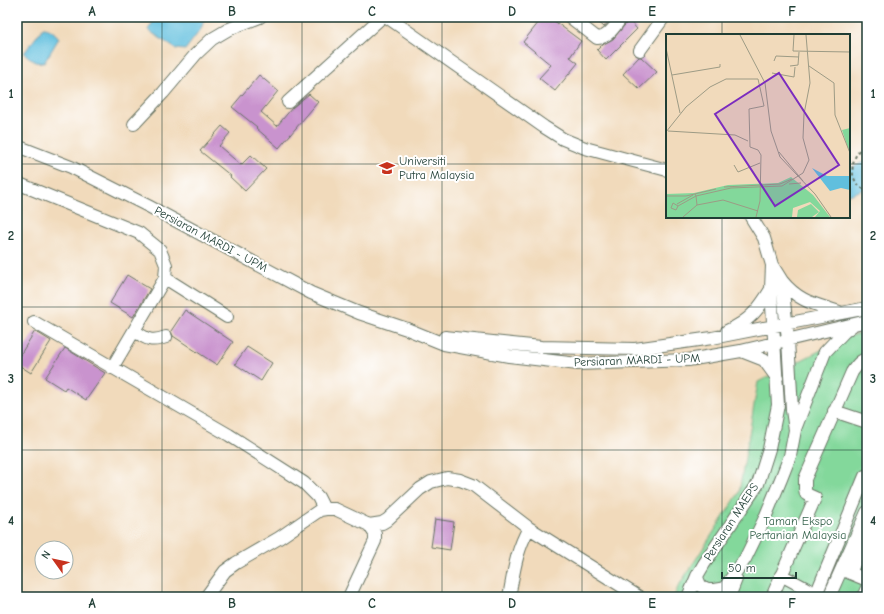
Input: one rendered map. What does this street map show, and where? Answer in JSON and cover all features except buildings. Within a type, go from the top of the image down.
[{"type":"street","points":[[134,124],[196,54],[212,39],[229,29],[260,17]]},
{"type":"street","points":[[288,102],[382,17]]},
{"type":"street","points":[[387,17],[563,139],[585,148],[666,170]]},
{"type":"street","points":[[570,17],[597,38],[601,38],[606,35],[622,17]]},
{"type":"street","points":[[640,50],[664,17]]},
{"type":"street","name":"Persiaran MARDI - UPM","points":[[17,146],[78,170],[157,210],[311,292],[359,313],[407,329],[444,344],[509,356],[578,364],[688,360],[741,351],[867,321]]},
{"type":"street","points":[[17,183],[139,233],[160,250],[166,265],[166,278],[112,368]]},
{"type":"street","points":[[752,218],[764,238],[772,265],[791,292],[805,301],[841,313]]},
{"type":"street","name":"Persiaran MAEPS","points":[[688,597],[697,576],[758,484],[769,449],[778,405],[771,289],[772,265]]},
{"type":"street","points":[[166,278],[227,317]]},
{"type":"street","name":"Persiaran MAEPS","points":[[724,594],[745,559],[781,479],[790,456],[795,430],[792,410],[788,340],[782,281]]},
{"type":"street","points":[[712,338],[745,321],[761,307],[771,289]]},
{"type":"street","name":"Persiaran MARDI - UPM","points":[[407,329],[444,337],[541,347],[635,348],[712,338],[867,308]]},
{"type":"street","points":[[34,322],[229,435],[304,483],[322,503],[369,524],[382,523],[420,489],[431,482],[447,478],[460,480],[473,485],[529,528],[639,597]]},
{"type":"street","points":[[795,430],[825,352],[855,323]]},
{"type":"street","points":[[135,331],[142,336],[155,341],[166,338]]},
{"type":"street","points":[[741,351],[764,360],[777,378]]},
{"type":"street","points":[[772,597],[815,498],[806,494],[805,479],[852,372],[858,364],[864,359],[867,359]]},
{"type":"street","points":[[834,411],[867,422]]},
{"type":"street","points":[[781,575],[818,596],[865,476]]},
{"type":"street","points":[[206,597],[225,571],[279,538],[320,510],[322,503]]},
{"type":"street","points":[[846,572],[867,512]]},
{"type":"street","points":[[349,597],[375,541],[375,534],[369,524]]},
{"type":"street","points":[[509,597],[515,561],[521,542],[529,528]]},
{"type":"street","points":[[829,597],[846,572],[867,534]]},
{"type":"street","points":[[846,572],[867,580]]},
{"type":"street","points":[[697,576],[698,583],[705,590],[724,594]]},
{"type":"street","points":[[863,597],[867,588]]},
{"type":"path","points":[[867,141],[861,146],[852,161],[853,174],[857,184],[867,192]]},
{"type":"green space","name":"Taman Ekspo Pertanian Malaysia","points":[[867,333],[867,597],[674,597],[678,587],[739,493],[758,382],[849,336]]},
{"type":"water","points":[[156,17],[205,17],[201,29],[185,50],[176,49],[148,30]]},
{"type":"water","points":[[43,28],[52,31],[59,38],[44,63],[35,62],[24,53]]},
{"type":"water","points":[[867,160],[867,188],[850,195],[850,168]]},
{"type":"place","name":"Universiti Putra Malaysia","points":[[387,168]]}]
